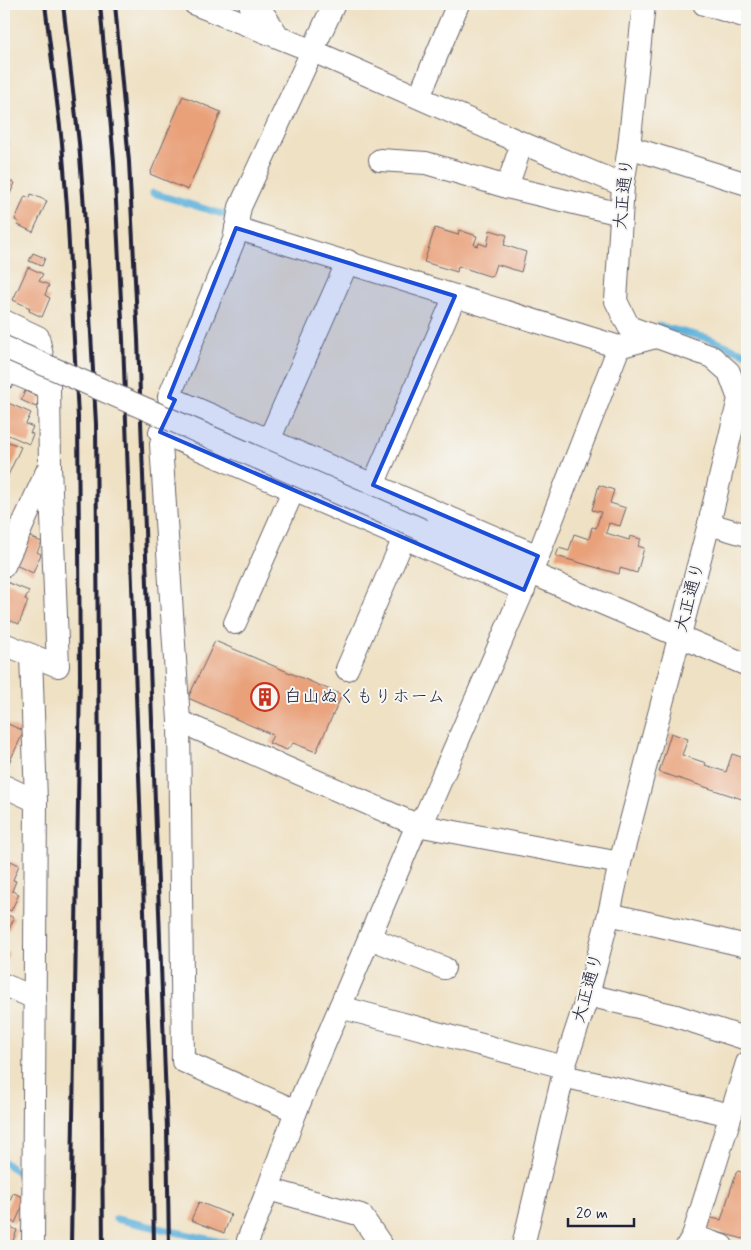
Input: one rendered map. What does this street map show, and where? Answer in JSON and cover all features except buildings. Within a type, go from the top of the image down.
[{"type":"street","points":[[195,4],[313,50],[522,143],[623,185]]},
{"type":"street","points":[[250,4],[260,9],[279,37]]},
{"type":"street","points":[[334,4],[240,207],[234,240],[169,397],[373,485],[531,573]]},
{"type":"street","points":[[419,97],[458,4]]},
{"type":"street","name":"大正通り","points":[[523,1246],[564,1071],[588,995],[620,863],[709,524],[739,399],[729,372],[712,357],[628,327],[616,301],[623,185],[629,147],[644,4]]},
{"type":"street","points":[[704,4],[747,17]]},
{"type":"street","points":[[507,188],[522,143]]},
{"type":"street","points":[[629,147],[747,184]]},
{"type":"street","points":[[380,160],[426,163],[507,188],[621,214]]},
{"type":"street","points":[[237,222],[455,296],[620,347],[656,337]]},
{"type":"street","points":[[270,440],[348,261]]},
{"type":"street","points":[[373,485],[455,296]]},
{"type":"street","points":[[4,644],[58,666],[50,466],[49,388],[38,337],[13,325],[5,373],[49,388]]},
{"type":"street","points":[[4,347],[414,534]]},
{"type":"street","points":[[248,1240],[296,1111],[417,825],[427,812],[531,573],[620,347]]},
{"type":"street","points":[[175,400],[160,432],[315,500],[531,573],[747,665]]},
{"type":"street","points":[[162,444],[179,721],[183,1061],[296,1111]]},
{"type":"street","points":[[4,566],[50,466]]},
{"type":"street","points":[[315,500],[330,466]]},
{"type":"street","points":[[235,623],[294,491]]},
{"type":"street","points":[[709,524],[747,536]]},
{"type":"street","points":[[347,669],[414,534]]},
{"type":"street","points":[[31,655],[36,801],[33,1246]]},
{"type":"street","points":[[179,721],[417,825],[620,863]]},
{"type":"street","points":[[4,786],[36,801]]},
{"type":"street","points":[[609,914],[747,946]]},
{"type":"street","points":[[370,938],[444,968]]},
{"type":"street","points":[[4,985],[35,998]]},
{"type":"street","points":[[588,995],[676,1016],[747,1039]]},
{"type":"street","points":[[340,1007],[564,1071],[731,1115]]},
{"type":"street","points":[[722,1246],[690,1241],[747,1063]]},
{"type":"street","points":[[268,1189],[361,1215],[382,1246]]},
{"type":"highlighted area","points":[[236,228],[455,296],[373,485],[538,556],[524,590],[160,432],[175,400],[169,397]]},
{"type":"waterway","points":[[153,193],[235,218]]},
{"type":"waterway","points":[[658,326],[707,338],[747,354]]},
{"type":"waterway","points":[[4,1162],[18,1172]]},
{"type":"waterway","points":[[116,1219],[240,1246]]},
{"type":"railway","points":[[45,4],[62,143],[78,417],[80,676],[71,1246]]},
{"type":"railway","points":[[63,4],[79,143],[96,424],[103,1246]]},
{"type":"railway","points":[[100,4],[114,162],[123,340],[152,1129],[154,1246]]},
{"type":"railway","points":[[115,4],[129,162],[138,339],[167,1129],[169,1246]]},
{"type":"place","name":"白山ぬくもりホーム","points":[[265,697]]}]
